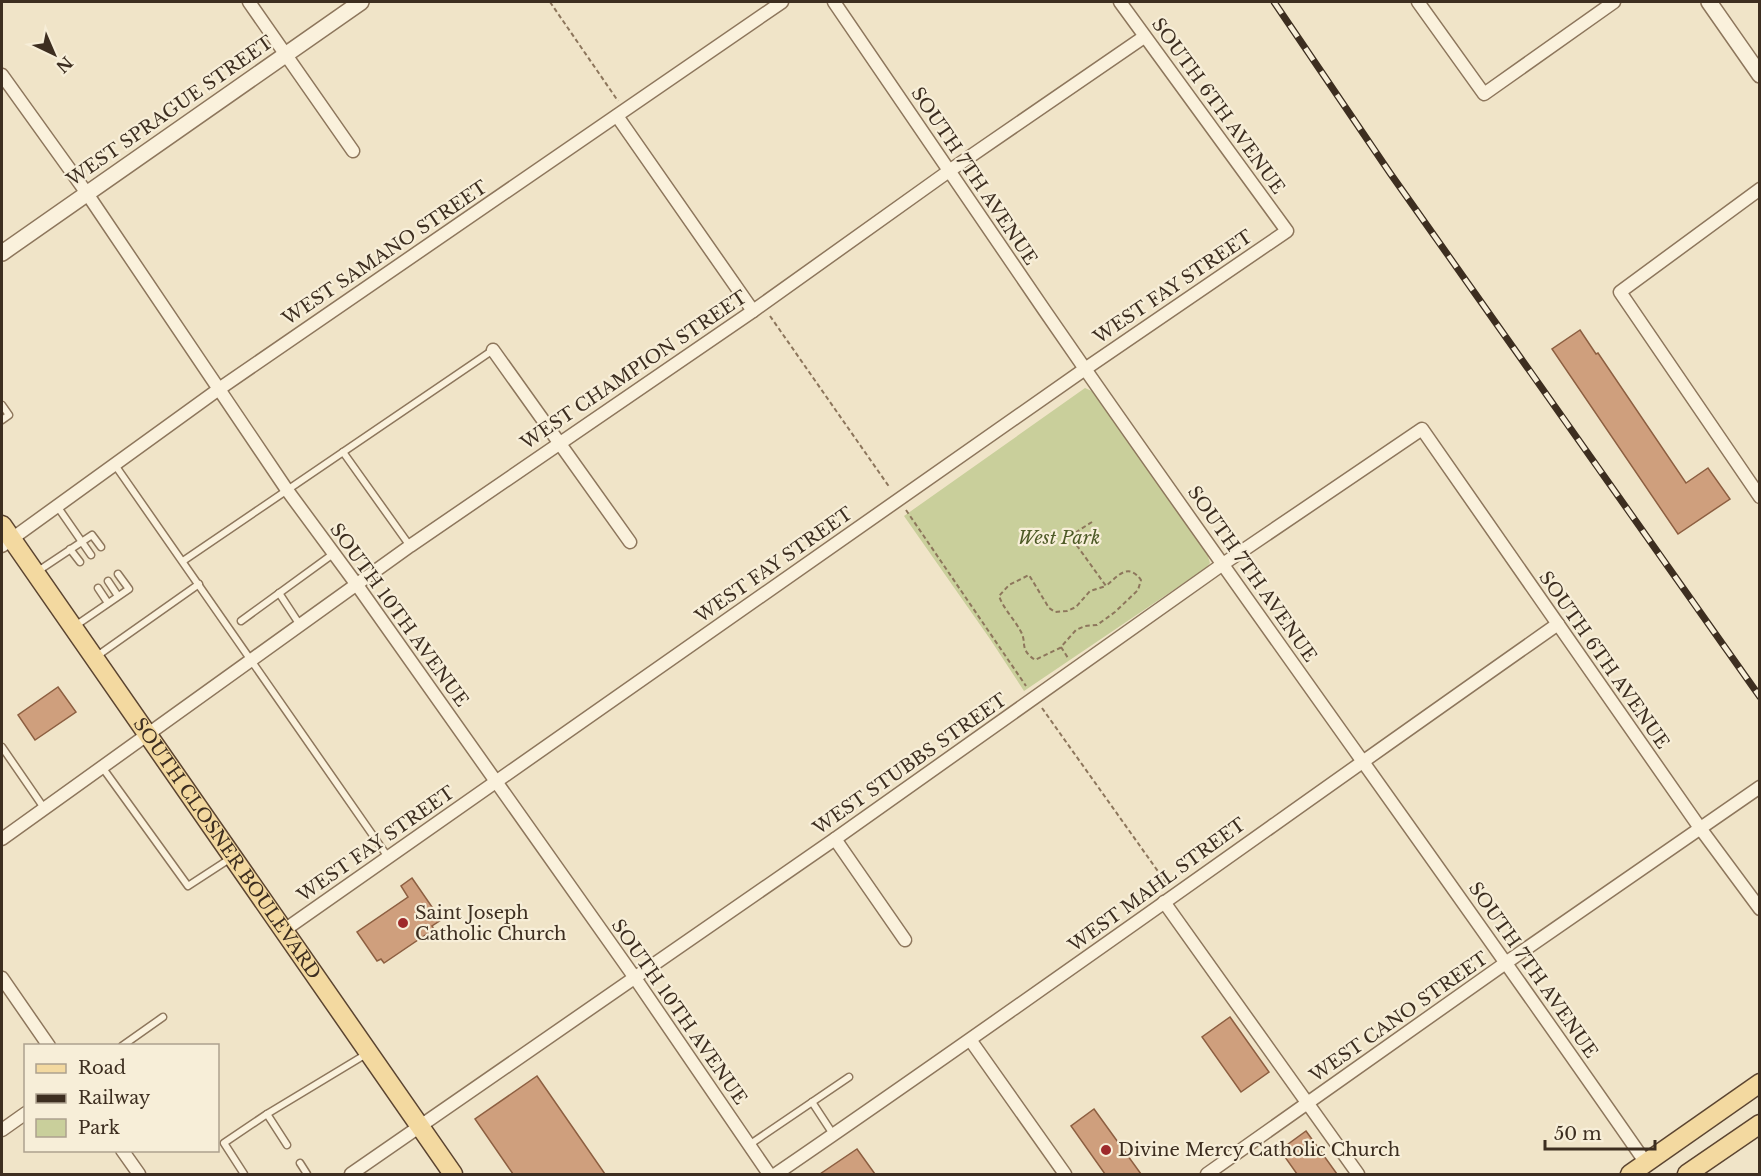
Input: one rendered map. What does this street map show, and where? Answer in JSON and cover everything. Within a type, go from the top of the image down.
[{"type":"main road","name":"SOUTH CLOSNER BOULEVARD","points":[[5,537],[35,573],[453,1174]]},
{"type":"main road","points":[[1630,1174],[1649,1169],[1760,1083]]},
{"type":"main road","points":[[1687,1174],[1760,1124]]},
{"type":"street","points":[[249,2],[353,151]]},
{"type":"street","name":"WEST SPRAGUE STREET","points":[[2,253],[86,192],[361,2]]},
{"type":"street","name":"WEST SAMANO STREET","points":[[5,537],[57,506],[219,389],[782,2]]},
{"type":"street","name":"SOUTH 7TH AVENUE","points":[[834,2],[1085,369],[1507,962],[1649,1169]]},
{"type":"street","name":"SOUTH 6TH AVENUE","points":[[1120,2],[1287,231]]},
{"type":"street","points":[[1418,2],[1484,94],[1614,2]]},
{"type":"street","points":[[1709,2],[1760,75]]},
{"type":"street","name":"WEST CHAMPION STREET","points":[[2,839],[410,546],[753,311],[949,171],[1144,37]]},
{"type":"street","name":"SOUTH 10TH AVENUE","points":[[2,75],[86,192],[287,490],[357,585],[635,978],[769,1174]]},
{"type":"street","points":[[617,116],[753,311]]},
{"type":"street","points":[[1758,493],[1620,292],[1760,189]]},
{"type":"street","name":"WEST FAY STREET","points":[[283,931],[1085,369],[1287,231]]},
{"type":"street","points":[[493,350],[630,542]]},
{"type":"street","name":"SOUTH 6TH AVENUE","points":[[1422,429],[1700,828],[1760,909]]},
{"type":"street","name":"WEST STUBBS STREET","points":[[351,1174],[834,840],[1223,564],[1422,429]]},
{"type":"street","name":"WEST MAHL STREET","points":[[776,1174],[971,1041],[1362,761],[1558,624]]},
{"type":"street","name":"WEST CANO STREET","points":[[1207,1174],[1760,787]]},
{"type":"street","points":[[834,840],[905,940]]},
{"type":"street","points":[[1164,902],[1358,1174]]},
{"type":"street","points":[[2,978],[48,1044]]},
{"type":"street","points":[[971,1041],[1065,1174]]},
{"type":"street","points":[[2,1130],[24,1114]]},
{"type":"street","points":[[124,1152],[139,1174]]},
{"type":"lane","points":[[183,561],[493,350]]},
{"type":"lane","points":[[2,405],[9,415],[2,420]]},
{"type":"lane","points":[[343,452],[410,546]]},
{"type":"lane","points":[[115,464],[388,857]]},
{"type":"lane","points":[[57,506],[91,555]]},
{"type":"lane","points":[[35,573],[92,535],[101,547]]},
{"type":"lane","points":[[70,549],[80,562]]},
{"type":"lane","points":[[241,621],[334,553]]},
{"type":"lane","points":[[72,628],[129,589],[118,574]]},
{"type":"lane","points":[[108,581],[118,596]]},
{"type":"lane","points":[[94,658],[199,584]]},
{"type":"lane","points":[[98,588],[108,603]]},
{"type":"lane","points":[[279,593],[300,625]]},
{"type":"lane","points":[[168,599],[177,600]]},
{"type":"lane","points":[[150,619],[153,609]]},
{"type":"lane","points":[[2,747],[44,808]]},
{"type":"lane","points":[[102,767],[188,886],[232,858]]},
{"type":"lane","points":[[125,1044],[163,1017]]},
{"type":"lane","points":[[244,1174],[224,1143],[267,1114],[368,1053]]},
{"type":"lane","points":[[749,1145],[849,1077]]},
{"type":"lane","points":[[812,1102],[834,1135]]},
{"type":"lane","points":[[267,1114],[287,1145]]},
{"type":"lane","points":[[300,1163],[307,1174]]},
{"type":"path","points":[[550,2],[616,98]]},
{"type":"path","points":[[772,320],[890,488]]},
{"type":"path","points":[[909,515],[1026,686]]},
{"type":"path","points":[[1092,522],[1070,536],[1106,586]]},
{"type":"path","points":[[1129,571],[1136,573],[1141,580],[1138,590],[1115,612],[1097,624],[1076,630],[1061,646],[1035,660],[1028,655],[1023,646],[1020,630],[999,596],[1018,579],[1029,575],[1049,608],[1055,612],[1067,611],[1076,607],[1090,591],[1106,586],[1129,571]]},
{"type":"path","points":[[1061,646],[1068,658]]},
{"type":"path","points":[[1044,712],[1166,882]]},
{"type":"green space","name":"West Park","points":[[1085,388],[1094,392],[1207,553],[1210,563],[1206,568],[1024,691],[904,516]]},
{"type":"building","points":[[1580,330],[1686,483],[1708,468],[1730,499],[1678,534],[1552,349]]},
{"type":"building","points":[[58,687],[76,712],[35,740],[18,715]]},
{"type":"building","name":"Saint Joseph Catholic Church","points":[[412,878],[441,920],[432,926],[434,929],[384,963],[381,959],[377,961],[357,932],[408,897],[401,886]]},
{"type":"building","points":[[1230,1017],[1269,1072],[1241,1092],[1202,1037]]},
{"type":"building","points":[[537,1076],[605,1174],[513,1174],[475,1119]]},
{"type":"building","name":"Divine Mercy Catholic Church","points":[[1094,1109],[1141,1174],[1105,1174],[1071,1126]]},
{"type":"building","points":[[1306,1131],[1337,1174],[1297,1174],[1280,1150]]},
{"type":"building","points":[[857,1149],[875,1174],[820,1174]]},
{"type":"railway","points":[[1274,2],[1390,173],[1760,697]]},
{"type":"place","name":"Saint Joseph Catholic Church","points":[[403,923]]},
{"type":"place","name":"Divine Mercy Catholic Church","points":[[1106,1150]]}]
